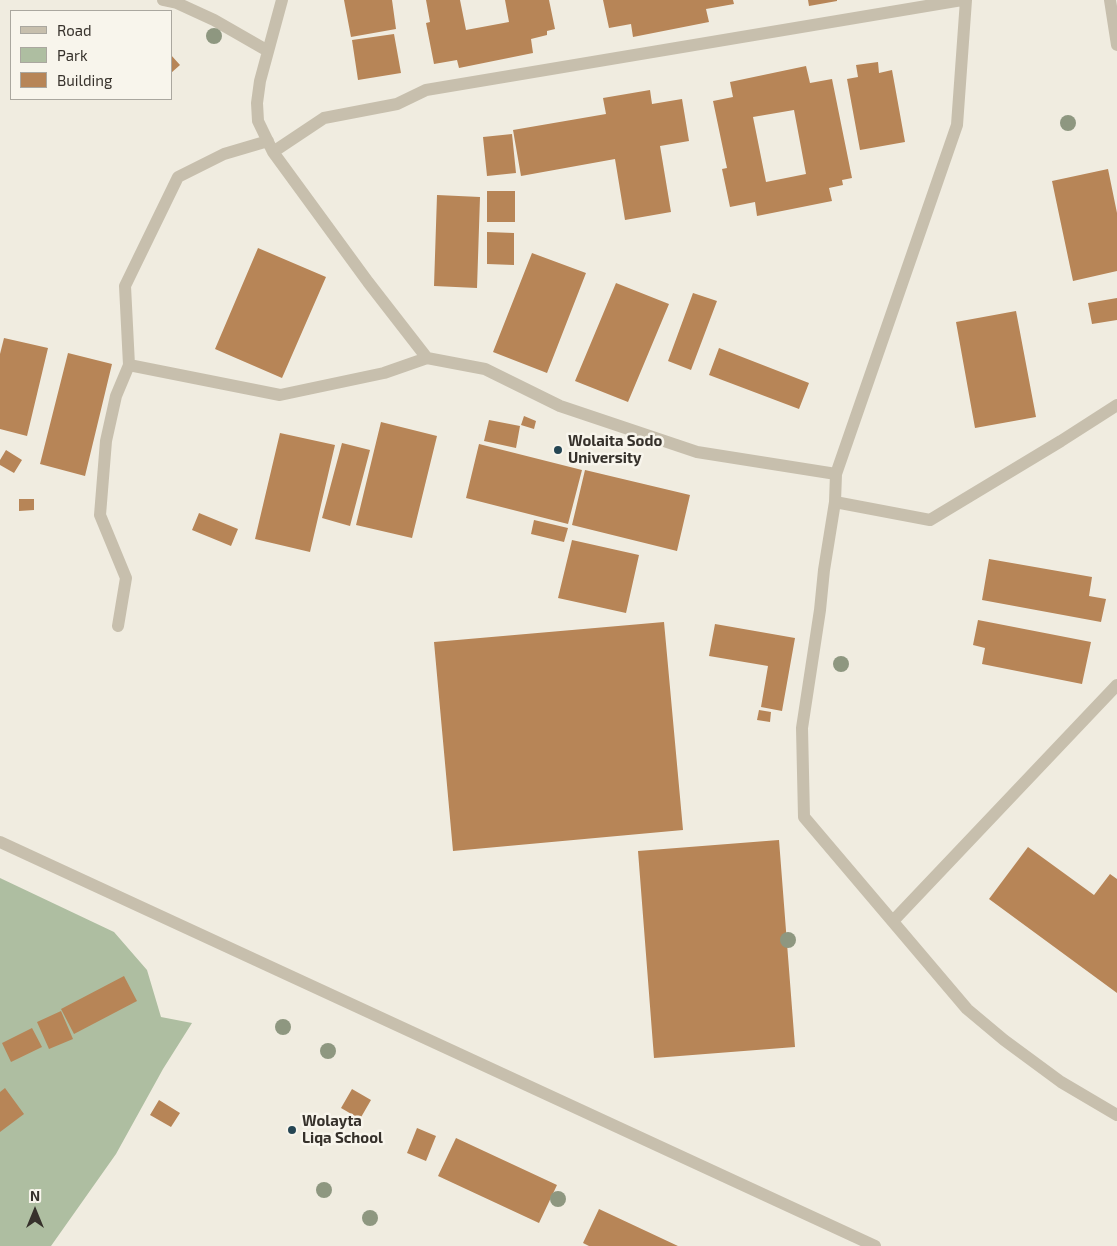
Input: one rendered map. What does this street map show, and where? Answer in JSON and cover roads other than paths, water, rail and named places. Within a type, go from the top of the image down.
[{"type":"street","points":[[163,0],[177,3],[214,20],[268,51]]},
{"type":"street","points":[[282,0],[260,81],[256,103],[258,121],[270,146],[368,282],[426,358]]},
{"type":"street","points":[[118,626],[126,578],[100,515],[106,441],[116,396],[129,365],[125,286],[178,177],[224,154],[270,146],[324,118],[398,104],[426,90],[962,0]]},
{"type":"street","points":[[966,0],[957,125],[836,474],[835,502],[802,728],[804,817],[967,1008],[1004,1040],[1061,1082],[1117,1116]]},
{"type":"street","points":[[1110,0],[1117,45]]},
{"type":"street","points":[[129,365],[280,396],[384,373],[426,358],[485,369],[560,406],[697,452],[836,474]]},
{"type":"street","points":[[835,502],[930,520],[1117,405]]},
{"type":"street","points":[[893,921],[1117,685]]},
{"type":"street","points":[[0,842],[875,1246]]},
{"type":"place","name":"Wolaita Sodo University","points":[[558,450]]},
{"type":"place","name":"Wolayta Liqa School","points":[[292,1130]]}]
